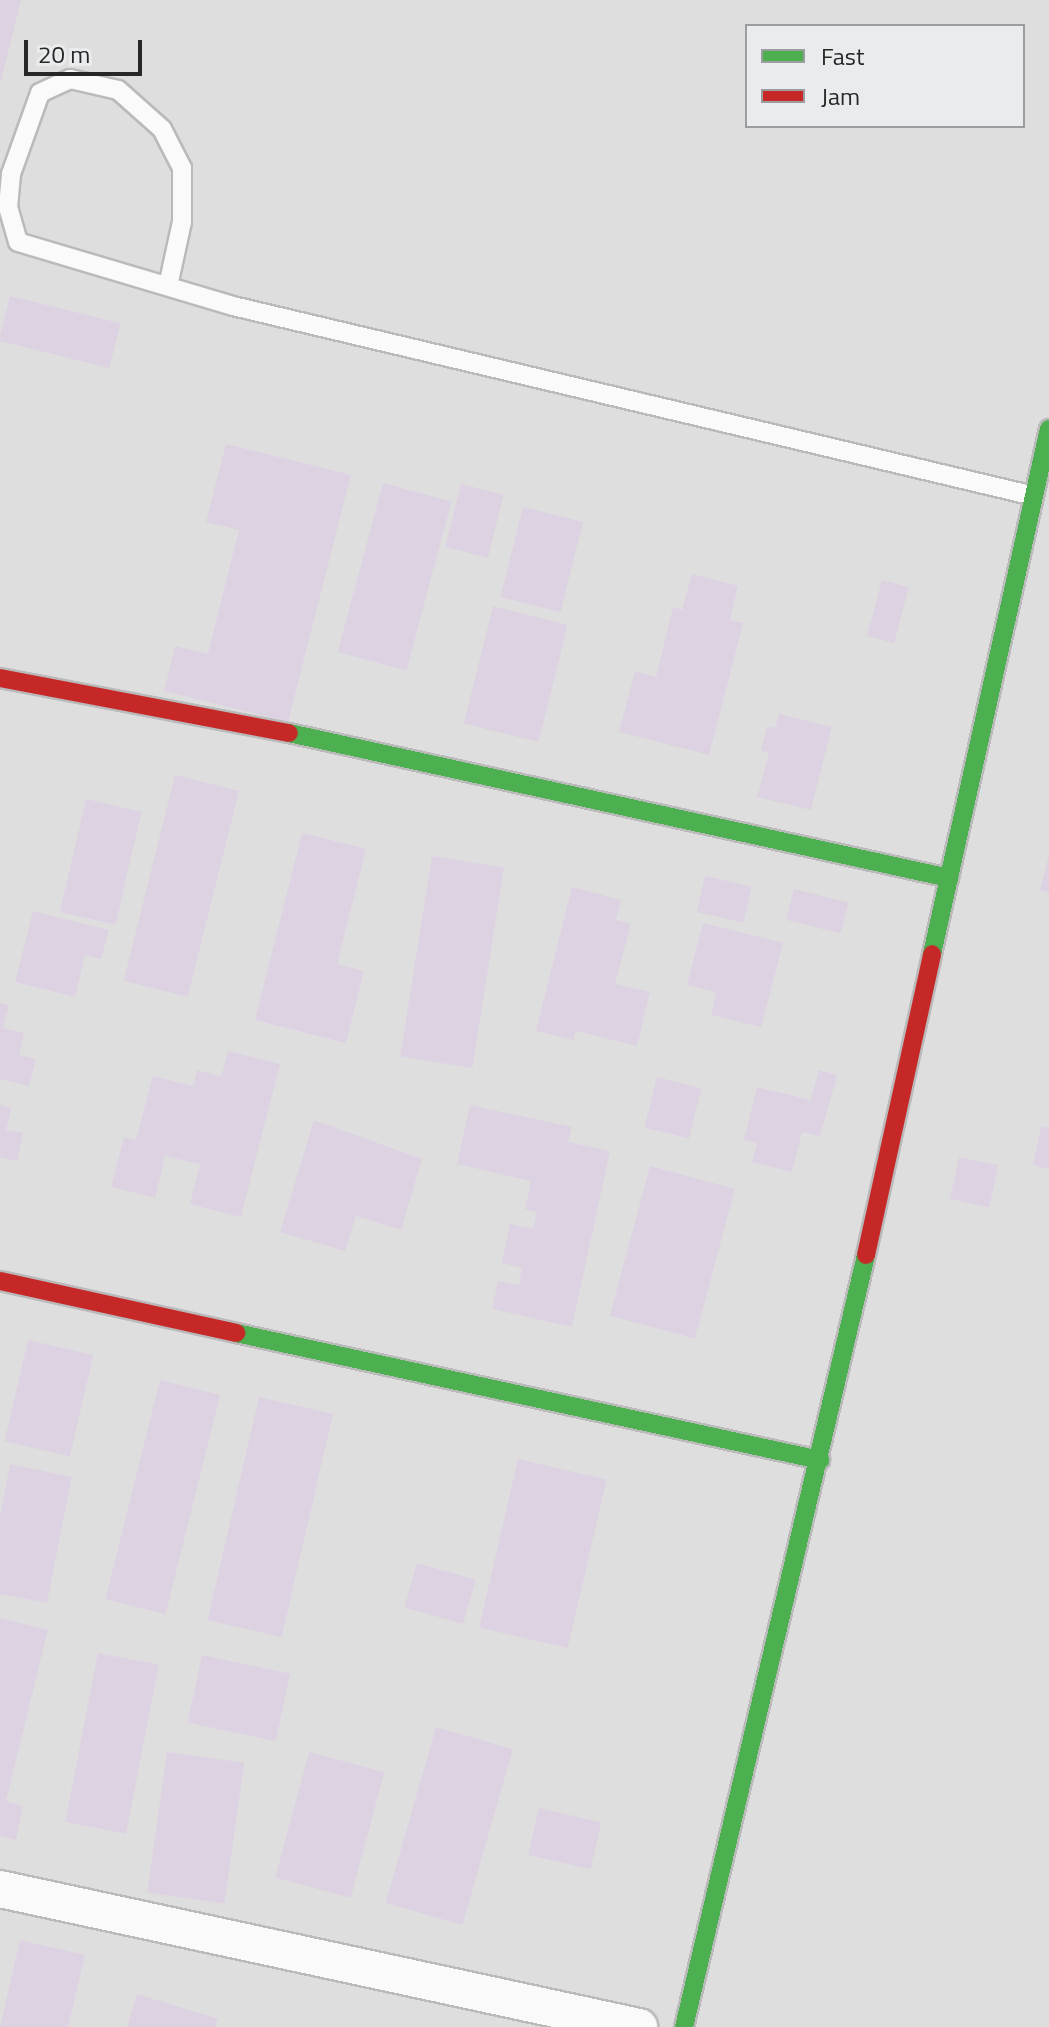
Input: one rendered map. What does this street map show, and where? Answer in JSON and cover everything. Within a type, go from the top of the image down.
[{"type":"street","points":[[684,2027],[820,1460],[949,878],[1041,497],[1049,429]]},
{"type":"street","points":[[0,678],[189,711],[949,878]]},
{"type":"street","points":[[0,1281],[820,1460]]},
{"type":"street","points":[[0,1889],[639,2027]]},
{"type":"lane","points":[[168,286],[182,222],[182,168],[162,129],[118,90],[70,79],[40,93],[11,174],[8,207],[18,242],[168,286],[1041,497]]},
{"type":"building","points":[[0,0],[21,0],[1,81],[0,81]]},
{"type":"building","points":[[10,296],[121,324],[109,368],[0,341]]},
{"type":"building","points":[[226,444],[351,475],[288,722],[164,691],[175,646],[208,654],[239,530],[206,522]]},
{"type":"building","points":[[383,483],[452,501],[406,670],[338,652]]},
{"type":"building","points":[[461,484],[504,495],[488,558],[445,547]]},
{"type":"building","points":[[523,507],[583,522],[561,612],[501,597]]},
{"type":"building","points":[[692,574],[738,586],[730,620],[743,623],[709,755],[619,732],[635,671],[656,677],[673,607],[682,610]]},
{"type":"building","points":[[882,580],[909,587],[894,643],[867,636]]},
{"type":"building","points":[[493,606],[568,625],[538,742],[464,723]]},
{"type":"building","points":[[779,714],[832,727],[811,810],[757,797],[769,753],[761,750],[767,726],[775,728]]},
{"type":"building","points":[[175,775],[239,791],[188,997],[124,981]]},
{"type":"building","points":[[86,799],[142,812],[115,925],[60,912]]},
{"type":"building","points":[[302,833],[366,849],[337,964],[364,971],[346,1043],[255,1020]]},
{"type":"building","points":[[1049,855],[1049,892],[1040,890]]},
{"type":"building","points":[[432,856],[504,867],[472,1068],[400,1057]]},
{"type":"building","points":[[705,876],[752,887],[743,923],[697,912]]},
{"type":"building","points":[[572,887],[621,900],[616,920],[631,924],[615,984],[650,992],[637,1046],[576,1031],[574,1040],[536,1031]]},
{"type":"building","points":[[794,889],[848,903],[841,934],[786,920]]},
{"type":"building","points":[[33,911],[109,930],[101,959],[85,955],[75,997],[15,982]]},
{"type":"building","points":[[703,923],[783,943],[761,1027],[711,1015],[716,992],[687,985]]},
{"type":"building","points":[[0,1003],[9,1005],[3,1028],[24,1033],[19,1055],[36,1059],[29,1086],[0,1079]]},
{"type":"building","points":[[228,1051],[280,1064],[241,1217],[190,1204],[200,1164],[165,1156],[155,1198],[111,1187],[124,1137],[136,1140],[153,1076],[193,1086],[197,1070],[221,1077]]},
{"type":"building","points":[[819,1070],[837,1075],[820,1137],[801,1132]]},
{"type":"building","points":[[657,1077],[702,1088],[689,1139],[644,1127]]},
{"type":"building","points":[[757,1087],[810,1100],[792,1172],[752,1162],[757,1143],[744,1140]]},
{"type":"building","points":[[0,1105],[11,1108],[6,1130],[23,1133],[17,1161],[0,1157]]},
{"type":"building","points":[[470,1105],[572,1127],[568,1142],[610,1151],[572,1327],[492,1309],[498,1281],[519,1285],[522,1268],[502,1263],[510,1224],[533,1229],[537,1212],[525,1209],[531,1181],[457,1164]]},
{"type":"building","points":[[314,1120],[422,1159],[401,1230],[356,1216],[345,1251],[280,1232]]},
{"type":"building","points":[[1041,1126],[1049,1128],[1049,1169],[1033,1165]]},
{"type":"building","points":[[959,1157],[998,1165],[989,1207],[950,1199]]},
{"type":"building","points":[[650,1166],[735,1189],[695,1338],[610,1316]]},
{"type":"building","points":[[28,1340],[93,1355],[70,1456],[5,1441]]},
{"type":"building","points":[[160,1380],[220,1395],[165,1614],[105,1599]]},
{"type":"building","points":[[259,1397],[333,1414],[282,1637],[207,1620]]},
{"type":"building","points":[[518,1459],[607,1479],[568,1648],[479,1628]]},
{"type":"building","points":[[10,1464],[72,1477],[47,1603],[0,1594],[0,1516]]},
{"type":"building","points":[[417,1563],[476,1580],[463,1624],[404,1607]]},
{"type":"building","points":[[0,1618],[48,1630],[6,1801],[23,1806],[16,1840],[0,1836]]},
{"type":"building","points":[[98,1653],[159,1665],[126,1834],[65,1822]]},
{"type":"building","points":[[202,1655],[290,1674],[276,1741],[188,1722]]},
{"type":"building","points":[[436,1727],[513,1749],[462,1925],[386,1903]]},
{"type":"building","points":[[167,1752],[244,1763],[224,1903],[147,1893]]},
{"type":"building","points":[[309,1752],[384,1772],[351,1898],[275,1878]]},
{"type":"building","points":[[539,1808],[601,1822],[591,1869],[528,1855]]},
{"type":"building","points":[[20,1940],[85,1955],[68,2027],[0,2027]]},
{"type":"building","points":[[137,1994],[218,2019],[215,2027],[127,2027]]},
{"type":"traffic: fast","points":[[932,954],[1049,429]]},
{"type":"traffic: fast","points":[[289,733],[949,878]]},
{"type":"traffic: fast","points":[[684,2027],[866,1255]]},
{"type":"traffic: fast","points":[[236,1333],[820,1460]]},
{"type":"traffic: jam","points":[[0,678],[289,733]]},
{"type":"traffic: jam","points":[[866,1255],[932,954]]},
{"type":"traffic: jam","points":[[0,1281],[236,1333]]}]
